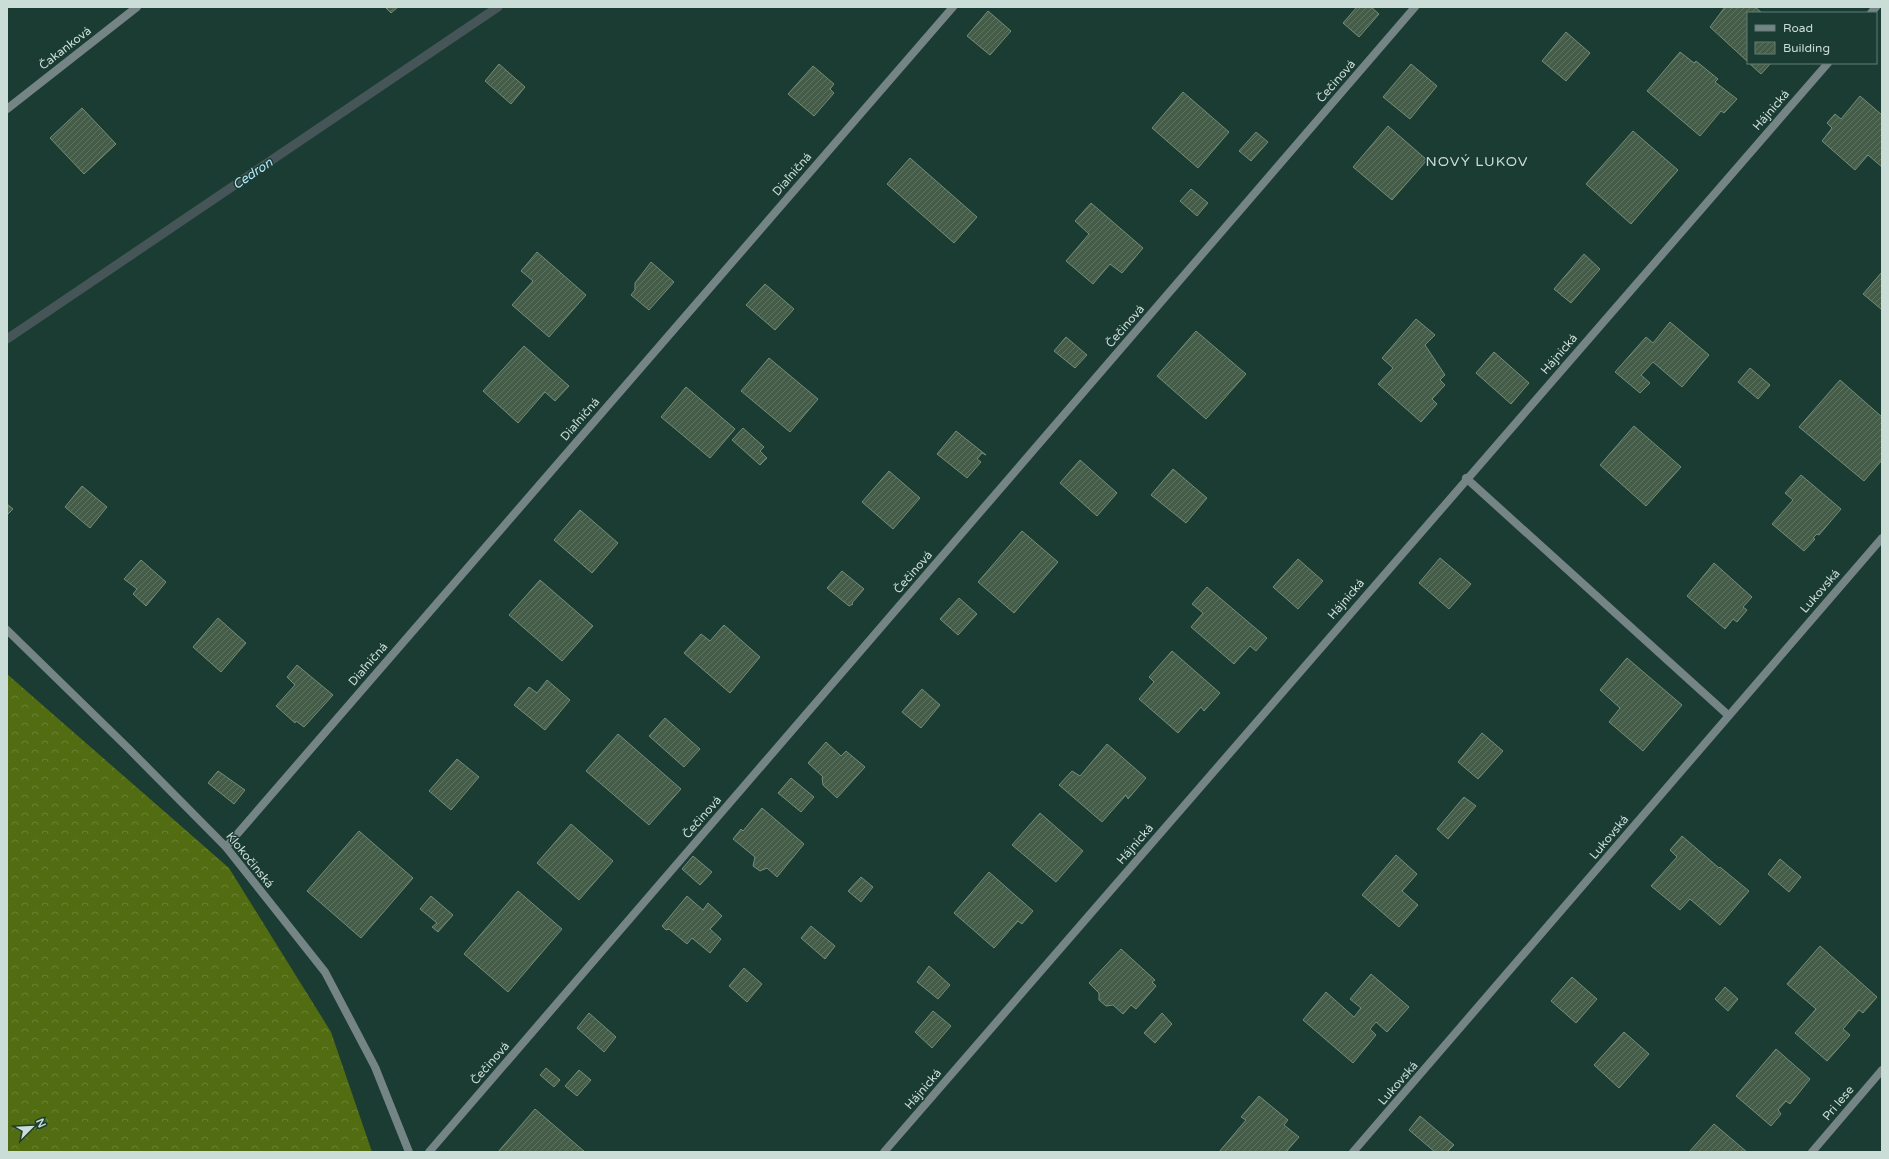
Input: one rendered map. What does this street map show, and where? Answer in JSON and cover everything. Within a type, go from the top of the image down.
[{"type":"street","name":"Čakanková","points":[[7,109],[138,7]]},
{"type":"street","name":"Diaľničná","points":[[226,847],[953,7]]},
{"type":"street","name":"Čečinová","points":[[429,1152],[1415,7]]},
{"type":"street","name":"Hájnická","points":[[884,1152],[1466,478],[1827,64]]},
{"type":"street","points":[[1466,478],[1728,715]]},
{"type":"street","name":"Lukovská","points":[[1353,1152],[1466,1023],[1728,715],[1882,538]]},
{"type":"street","name":"Klokočinská","points":[[7,630],[129,749],[226,847],[325,972],[375,1067],[409,1152]]},
{"type":"street","name":"Pri lese","points":[[1812,1152],[1882,1070]]},
{"type":"green space","points":[[7,674],[229,868],[331,1032],[372,1152],[7,1152]]},
{"type":"building","points":[[385,7],[398,7],[391,13]]},
{"type":"building","points":[[1357,7],[1371,7],[1379,14],[1359,37],[1343,23]]},
{"type":"building","points":[[1725,7],[1755,7],[1761,12],[1747,12],[1747,61],[1710,27]]},
{"type":"building","points":[[988,11],[1011,31],[990,55],[967,36]]},
{"type":"building","points":[[1566,32],[1590,53],[1566,81],[1542,61]]},
{"type":"building","points":[[1680,52],[1694,63],[1696,61],[1718,79],[1715,82],[1737,99],[1724,113],[1721,111],[1700,136],[1647,91]]},
{"type":"building","points":[[499,64],[525,87],[511,104],[485,81]]},
{"type":"building","points":[[1411,64],[1437,86],[1410,119],[1383,97]]},
{"type":"building","points":[[1750,64],[1770,64],[1761,74]]},
{"type":"building","points":[[813,66],[834,84],[830,89],[834,93],[814,116],[788,94]]},
{"type":"building","points":[[1183,92],[1229,132],[1198,168],[1152,128]]},
{"type":"building","points":[[1860,96],[1882,115],[1882,167],[1868,155],[1855,170],[1822,141],[1832,128],[1827,123],[1835,114],[1841,119]]},
{"type":"building","points":[[82,108],[116,144],[84,174],[50,138]]},
{"type":"building","points":[[1388,126],[1427,160],[1392,200],[1353,167]]},
{"type":"building","points":[[1633,131],[1678,170],[1631,224],[1586,184]]},
{"type":"building","points":[[1256,132],[1268,142],[1251,161],[1239,151]]},
{"type":"building","points":[[910,158],[977,217],[954,243],[887,184]]},
{"type":"building","points":[[1191,189],[1208,203],[1197,216],[1180,201]]},
{"type":"building","points":[[1091,203],[1143,248],[1122,273],[1110,264],[1093,284],[1066,261],[1089,234],[1075,221]]},
{"type":"building","points":[[537,252],[586,295],[549,337],[512,305],[533,281],[521,271]]},
{"type":"building","points":[[1584,254],[1600,269],[1571,303],[1554,289]]},
{"type":"building","points":[[651,262],[674,282],[649,310],[631,295],[635,290],[635,283]]},
{"type":"building","points":[[1882,272],[1882,308],[1881,309],[1863,294]]},
{"type":"building","points":[[765,284],[794,309],[775,330],[746,305]]},
{"type":"building","points":[[1416,319],[1435,335],[1425,345],[1445,375],[1440,380],[1445,385],[1432,399],[1437,404],[1421,422],[1378,384],[1393,368],[1382,358]]},
{"type":"building","points":[[1670,322],[1709,355],[1682,387],[1653,362],[1641,375],[1650,383],[1640,393],[1615,372],[1646,337],[1653,343]]},
{"type":"building","points":[[1196,331],[1246,374],[1206,419],[1157,376]]},
{"type":"building","points":[[1066,337],[1087,355],[1075,368],[1054,351]]},
{"type":"building","points":[[524,346],[569,386],[555,401],[545,392],[518,423],[483,391]]},
{"type":"building","points":[[1494,352],[1529,383],[1511,404],[1476,373]]},
{"type":"building","points":[[769,358],[818,399],[790,432],[741,391]]},
{"type":"building","points":[[1750,368],[1770,385],[1758,399],[1738,382]]},
{"type":"building","points":[[1840,380],[1882,417],[1882,460],[1864,481],[1799,427]]},
{"type":"building","points":[[686,387],[735,429],[710,458],[661,417]]},
{"type":"building","points":[[1634,426],[1681,467],[1646,506],[1600,465]]},
{"type":"building","points":[[743,428],[764,447],[760,451],[767,458],[760,465],[732,440]]},
{"type":"building","points":[[956,431],[986,455],[982,453],[977,459],[981,462],[967,478],[937,454]]},
{"type":"building","points":[[1080,460],[1117,493],[1097,516],[1060,483]]},
{"type":"building","points":[[1173,469],[1207,498],[1186,523],[1151,495]]},
{"type":"building","points":[[889,471],[920,498],[893,529],[862,502]]},
{"type":"building","points":[[1801,475],[1841,509],[1819,535],[1817,534],[1813,538],[1815,539],[1804,551],[1772,524],[1793,500],[1785,493]]},
{"type":"building","points":[[82,486],[107,507],[90,528],[65,507]]},
{"type":"building","points":[[7,504],[13,509],[7,515]]},
{"type":"building","points":[[580,510],[618,543],[592,573],[554,540]]},
{"type":"building","points":[[1022,531],[1058,562],[1014,613],[978,582]]},
{"type":"building","points":[[1440,558],[1471,584],[1449,609],[1419,583]]},
{"type":"building","points":[[1298,559],[1323,581],[1298,609],[1273,587]]},
{"type":"building","points":[[141,560],[166,582],[146,606],[133,594],[137,589],[124,579]]},
{"type":"building","points":[[1714,563],[1752,597],[1743,607],[1747,610],[1737,622],[1733,619],[1725,629],[1687,596]]},
{"type":"building","points":[[842,571],[864,589],[852,603],[853,604],[849,606],[827,588]]},
{"type":"building","points":[[540,580],[593,626],[562,661],[509,615]]},
{"type":"building","points":[[1207,587],[1267,638],[1256,651],[1250,646],[1234,664],[1191,627],[1203,613],[1192,604]]},
{"type":"building","points":[[959,598],[977,614],[958,635],[940,619]]},
{"type":"building","points":[[218,618],[246,643],[221,672],[193,647]]},
{"type":"building","points":[[724,625],[760,657],[730,693],[684,653],[701,634],[710,641]]},
{"type":"building","points":[[1172,651],[1220,693],[1204,711],[1201,707],[1178,733],[1139,699],[1154,682],[1149,677]]},
{"type":"building","points":[[1627,658],[1682,705],[1643,751],[1609,722],[1620,708],[1600,690]]},
{"type":"building","points":[[297,665],[333,695],[304,727],[296,721],[295,723],[276,706],[295,685],[287,677]]},
{"type":"building","points":[[547,680],[570,700],[545,730],[514,705],[529,687],[537,693]]},
{"type":"building","points":[[922,689],[940,705],[921,728],[902,712]]},
{"type":"building","points":[[665,718],[700,749],[684,767],[649,736]]},
{"type":"building","points":[[1482,733],[1503,751],[1478,779],[1458,762]]},
{"type":"building","points":[[618,734],[681,789],[649,825],[586,771]]},
{"type":"building","points":[[826,742],[841,756],[846,751],[865,767],[837,798],[823,785],[823,777],[808,763]]},
{"type":"building","points":[[1107,744],[1146,778],[1128,799],[1126,795],[1102,822],[1059,785],[1072,771],[1080,776]]},
{"type":"building","points":[[457,759],[479,777],[451,810],[429,791]]},
{"type":"building","points":[[218,771],[245,790],[234,804],[208,783]]},
{"type":"building","points":[[791,778],[814,797],[801,812],[778,793]]},
{"type":"building","points":[[1464,797],[1476,806],[1448,839],[1437,829]]},
{"type":"building","points":[[762,808],[804,844],[777,877],[767,868],[760,871],[753,866],[755,857],[733,839],[741,829],[743,831]]},
{"type":"building","points":[[1040,813],[1083,851],[1056,882],[1012,845]]},
{"type":"building","points":[[571,824],[613,861],[579,900],[537,863]]},
{"type":"building","points":[[359,831],[413,878],[361,938],[307,891]]},
{"type":"building","points":[[1682,836],[1719,868],[1720,867],[1749,891],[1720,925],[1690,899],[1680,910],[1651,886],[1677,857],[1670,850]]},
{"type":"building","points":[[1396,855],[1417,874],[1402,891],[1418,905],[1399,927],[1362,895]]},
{"type":"building","points":[[693,856],[712,872],[700,885],[682,869]]},
{"type":"building","points":[[1780,859],[1801,877],[1789,892],[1768,874]]},
{"type":"building","points":[[989,872],[1033,911],[1022,924],[1018,921],[994,948],[954,913]]},
{"type":"building","points":[[861,877],[873,887],[861,902],[848,891]]},
{"type":"building","points":[[518,891],[562,929],[508,992],[464,954]]},
{"type":"building","points":[[431,896],[453,915],[438,932],[432,927],[437,923],[420,909]]},
{"type":"building","points":[[687,896],[703,910],[708,903],[722,916],[710,929],[721,939],[710,953],[692,938],[687,944],[669,929],[666,930],[662,926]]},
{"type":"building","points":[[811,926],[835,946],[825,959],[801,938]]},
{"type":"building","points":[[1820,946],[1877,997],[1863,1013],[1859,1010],[1843,1029],[1850,1035],[1827,1061],[1795,1033],[1816,1009],[1787,984]]},
{"type":"building","points":[[1121,949],[1155,980],[1152,982],[1156,986],[1136,1009],[1131,1005],[1123,1014],[1113,1005],[1106,1006],[1099,1000],[1099,993],[1089,983]]},
{"type":"building","points":[[929,966],[950,985],[938,999],[917,982]]},
{"type":"building","points":[[744,968],[762,984],[747,1002],[729,986]]},
{"type":"building","points":[[1371,974],[1409,1007],[1387,1032],[1376,1022],[1370,1029],[1376,1035],[1353,1063],[1303,1020],[1326,992],[1354,1017],[1361,1008],[1350,999]]},
{"type":"building","points":[[1572,977],[1597,999],[1576,1023],[1551,1001]]},
{"type":"building","points":[[1725,987],[1738,999],[1728,1011],[1715,999]]},
{"type":"building","points":[[933,1011],[951,1026],[932,1048],[915,1032]]},
{"type":"building","points":[[589,1013],[616,1037],[604,1052],[577,1028]]},
{"type":"building","points":[[1162,1013],[1172,1024],[1155,1043],[1144,1033]]},
{"type":"building","points":[[1624,1032],[1649,1054],[1619,1088],[1594,1065]]},
{"type":"building","points":[[1776,1049],[1810,1079],[1790,1104],[1786,1101],[1778,1110],[1781,1114],[1771,1126],[1736,1096]]},
{"type":"building","points":[[546,1068],[560,1080],[554,1087],[540,1075]]},
{"type":"building","points":[[579,1070],[591,1080],[577,1096],[565,1086]]},
{"type":"building","points":[[1259,1096],[1288,1120],[1284,1125],[1299,1137],[1286,1152],[1219,1152],[1246,1120],[1241,1117]]},
{"type":"building","points":[[535,1109],[585,1152],[498,1152]]},
{"type":"building","points":[[1420,1116],[1454,1145],[1447,1152],[1435,1152],[1409,1130]]},
{"type":"building","points":[[1714,1124],[1747,1152],[1689,1152]]},
{"type":"waterway","name":"Cedron","points":[[7,339],[498,7]]},
{"type":"district","name":"NOVÝ LUKOV","points":[[1477,161]]}]
